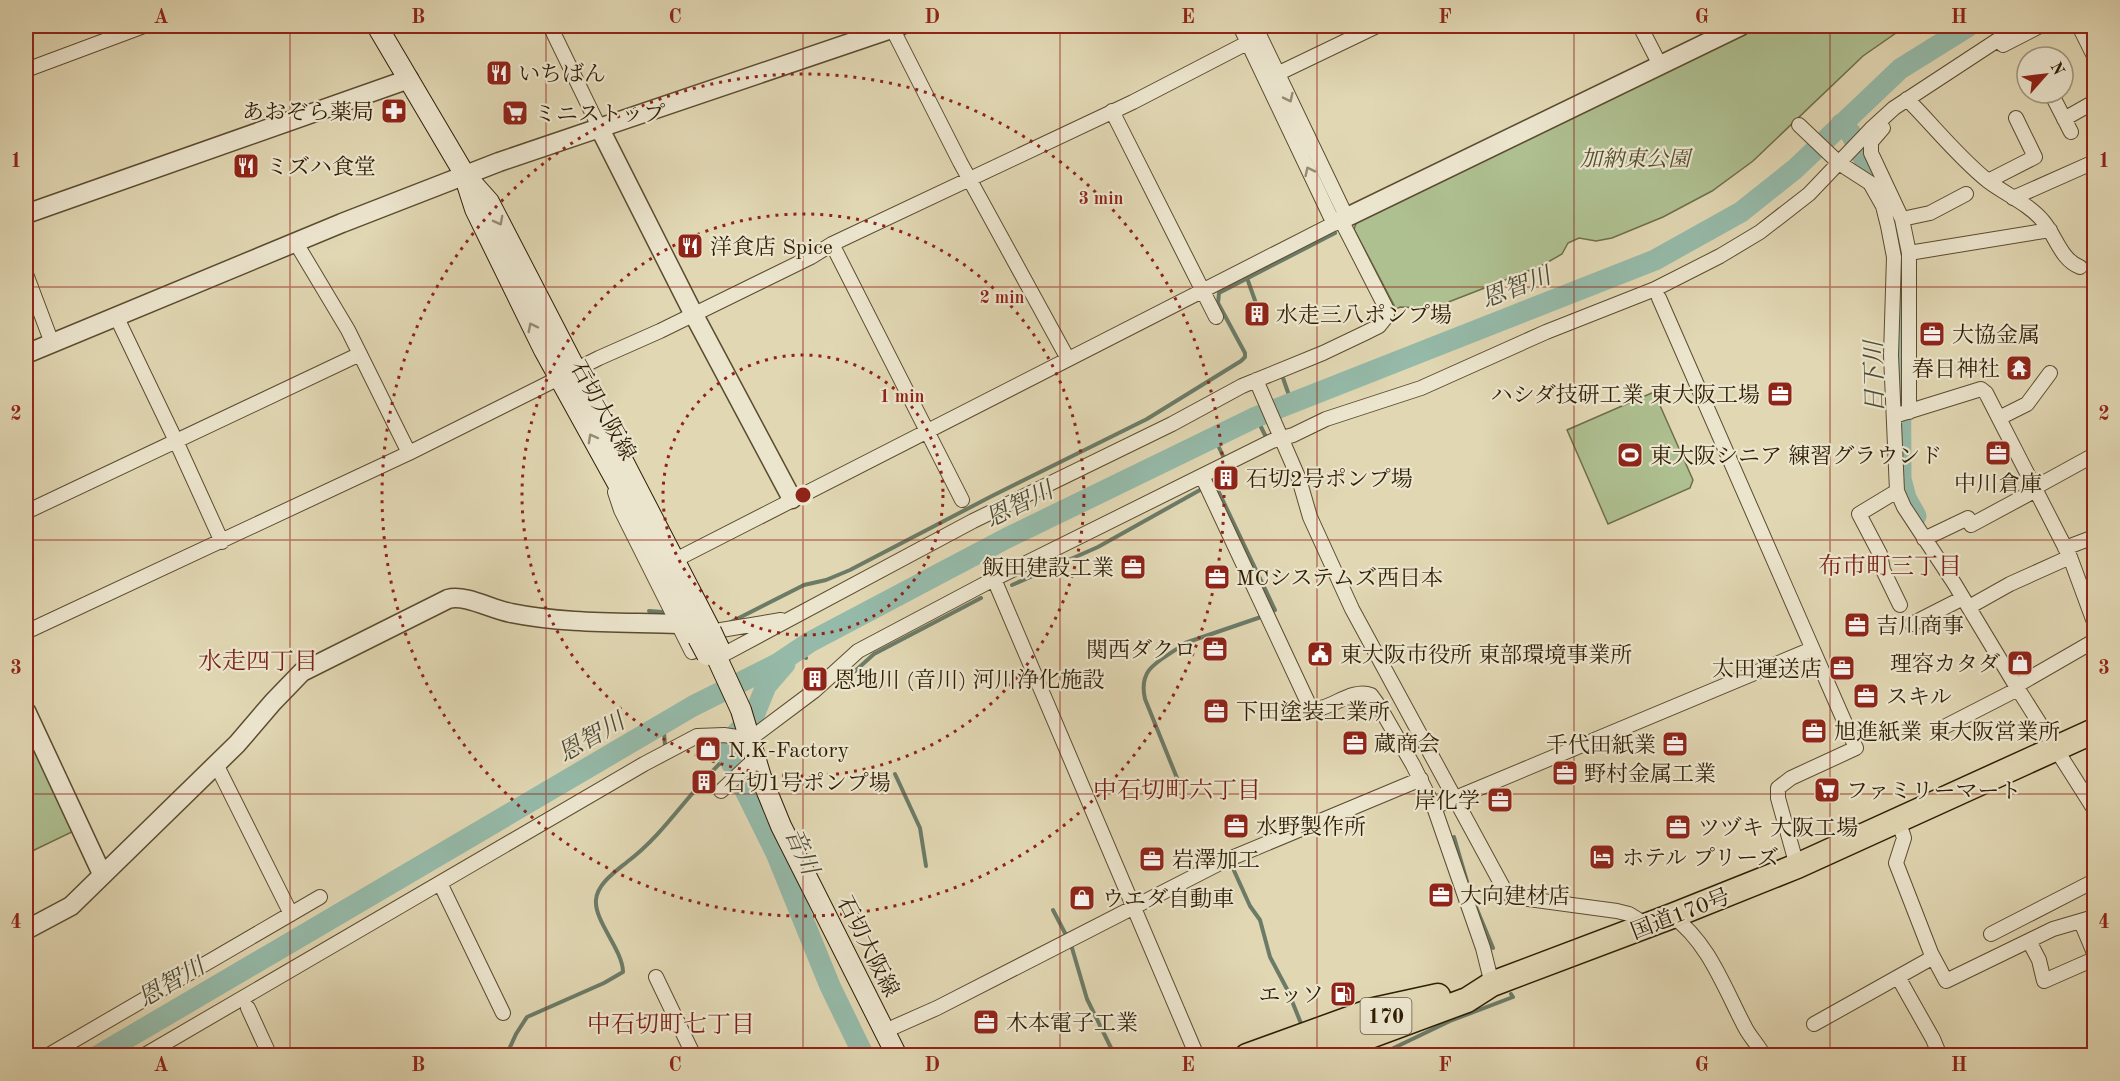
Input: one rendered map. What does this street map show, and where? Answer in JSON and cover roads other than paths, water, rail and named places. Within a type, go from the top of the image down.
[{"type":"highway","name":"国道170号","points":[[1316,1056],[1433,1005],[1462,987],[1492,984],[1797,867],[2094,731]]},
{"type":"highway","name":"国道170号","points":[[1281,1056],[1433,1005]]},
{"type":"highway","points":[[1247,1056],[1374,1010],[1433,1005]]},
{"type":"highway","points":[[1344,1056],[1398,1033],[1433,1005]]},
{"type":"main road","name":"石切大阪線","points":[[377,26],[465,175],[475,209],[568,374],[713,646],[741,710],[750,739],[750,764],[897,1056]]},
{"type":"main road","name":"石切大阪線","points":[[568,374],[607,464],[713,646]]},
{"type":"street","points":[[26,70],[144,26]]},
{"type":"street","points":[[550,26],[694,315],[792,499]]},
{"type":"street","points":[[26,354],[465,175],[894,26],[970,179],[1068,359]]},
{"type":"street","points":[[713,646],[792,619],[973,521],[1379,326],[1387,316],[1383,302],[1240,26]]},
{"type":"street","points":[[1255,26],[1341,221]]},
{"type":"street","points":[[1277,74],[1377,26]]},
{"type":"street","points":[[1640,26],[1660,65]]},
{"type":"street","points":[[683,556],[1203,290],[1741,26]]},
{"type":"street","points":[[2019,26],[1909,101],[1871,142],[1871,153],[1902,219],[1909,253],[1897,491],[1904,507],[1928,538],[1970,604],[2017,687],[2094,809]]},
{"type":"street","points":[[1950,71],[2040,26]]},
{"type":"street","points":[[2079,26],[2094,56]]},
{"type":"street","points":[[26,632],[409,453],[812,257],[832,244],[1112,111],[1247,43]]},
{"type":"street","points":[[26,214],[409,79]]},
{"type":"street","points":[[143,1056],[644,764],[698,736],[724,735],[750,739],[814,691],[852,655],[994,579],[1281,437],[1326,419],[1421,388],[1546,332],[1655,288],[1720,256],[1760,232],[1809,194],[1835,159],[1856,144],[1894,108],[1909,101]]},
{"type":"street","points":[[1909,101],[1988,181],[2042,219],[2065,256],[2072,264],[2079,267]]},
{"type":"street","points":[[2064,119],[2094,102]]},
{"type":"street","points":[[2057,105],[2071,132]]},
{"type":"street","points":[[1112,111],[1216,317]]},
{"type":"street","points":[[1988,181],[2035,157],[2016,118]]},
{"type":"street","points":[[1799,124],[1835,159],[1870,183],[1882,206],[1894,257],[1891,355],[1901,414]]},
{"type":"street","points":[[2013,198],[2094,162]]},
{"type":"street","points":[[1902,219],[1930,213],[1966,194]]},
{"type":"street","points":[[1909,253],[2050,230]]},
{"type":"street","points":[[296,243],[348,330],[409,453]]},
{"type":"street","points":[[832,244],[963,500]]},
{"type":"street","points":[[26,274],[52,343]]},
{"type":"street","points":[[1659,298],[1857,748],[1791,778],[1778,788],[1778,798],[1797,867]]},
{"type":"street","points":[[117,318],[222,542]]},
{"type":"street","points":[[26,512],[360,354]]},
{"type":"street","points":[[1999,418],[2027,404],[2050,373]]},
{"type":"street","points":[[568,374],[594,387],[683,556],[713,646]]},
{"type":"street","points":[[1257,383],[1299,480],[1310,517],[1352,609],[1504,889],[1509,894],[1537,901],[1629,914],[1647,925]]},
{"type":"street","points":[[1901,414],[1981,389],[1986,393],[2068,553],[2094,622]]},
{"type":"street","points":[[1928,538],[1968,518],[1971,525],[2094,455]]},
{"type":"street","points":[[607,464],[621,510],[692,652],[721,637],[713,646]]},
{"type":"street","points":[[1202,476],[1310,706],[1319,709],[1358,693],[1371,695],[1421,778],[1434,807],[1483,948],[1492,984]]},
{"type":"street","points":[[1897,491],[1859,514],[1880,554],[1883,570],[1900,605]]},
{"type":"street","points":[[1912,624],[1970,604],[2094,537]]},
{"type":"street","points":[[994,579],[1197,1056]]},
{"type":"street","points":[[26,930],[71,906],[216,764],[302,672],[452,597],[530,617],[678,624]]},
{"type":"street","points":[[713,646],[792,619]]},
{"type":"street","points":[[1946,726],[2094,641]]},
{"type":"street","points":[[1434,807],[1812,649]]},
{"type":"street","points":[[26,711],[102,874]]},
{"type":"street","points":[[216,764],[291,914]]},
{"type":"street","points":[[721,791],[750,764]]},
{"type":"street","points":[[885,1031],[937,1008],[1232,857],[1421,778]]},
{"type":"street","points":[[1898,819],[1904,838],[1896,863],[1931,953],[1946,981],[2053,929],[2088,919],[2094,953]]},
{"type":"street","points":[[1991,934],[2094,881]]},
{"type":"street","points":[[440,883],[503,1013]]},
{"type":"street","points":[[47,1056],[320,897]]},
{"type":"street","points":[[1672,916],[1684,925],[1711,962],[1747,1032],[1764,1056]]},
{"type":"street","points":[[2029,941],[2039,960],[2044,981],[2094,959]]},
{"type":"street","points":[[1814,1024],[1930,959],[1931,953]]},
{"type":"street","points":[[656,977],[694,1056]]},
{"type":"street","points":[[1898,977],[1940,1056]]},
{"type":"street","points":[[248,1008],[270,1056]]},
{"type":"waterway","name":"恩智川","points":[[97,1056],[693,706],[777,664],[810,642],[1005,539],[1256,417],[1655,260],[1741,212],[1795,169],[1900,69],[1969,26]]},
{"type":"waterway","name":"日下川","points":[[1841,124],[1850,132],[1888,206]]},
{"type":"waterway","points":[[1307,151],[1337,212]]},
{"type":"waterway","points":[[729,623],[804,585],[826,580],[850,570],[1147,419],[1241,361],[1245,353],[1218,303],[1219,293],[1335,233]]},
{"type":"waterway","name":"日下川","points":[[1900,277],[1901,479],[1906,498],[1916,516]]},
{"type":"waterway","points":[[1247,278],[1263,323]]},
{"type":"waterway","points":[[1283,378],[1292,404]]},
{"type":"waterway","points":[[1256,417],[1266,437]]},
{"type":"waterway","points":[[1214,437],[1224,458]]},
{"type":"waterway","points":[[1229,467],[1232,473],[1215,484],[1275,610],[1272,611]]},
{"type":"waterway","points":[[1012,585],[1098,547],[1200,490]]},
{"type":"waterway","points":[[854,672],[874,654],[981,598]]},
{"type":"waterway","points":[[649,611],[662,612]]},
{"type":"waterway","points":[[1179,783],[1145,699],[1145,678],[1154,665],[1185,643],[1261,617]]},
{"type":"waterway","points":[[800,648],[806,658]]},
{"type":"waterway","name":"音川","points":[[785,664],[766,686],[755,713],[730,741],[728,756],[776,853],[830,986],[864,1056]]},
{"type":"waterway","points":[[665,746],[666,723]]},
{"type":"waterway","points":[[506,1056],[527,1017],[604,983],[623,972],[622,963],[599,917],[597,894],[603,883],[667,824],[702,782],[728,756]]},
{"type":"waterway","name":"音川","points":[[733,766],[736,756]]},
{"type":"waterway","points":[[895,774],[920,828],[926,866]]},
{"type":"waterway","points":[[693,782],[699,787]]},
{"type":"waterway","points":[[1454,837],[1471,895]]},
{"type":"waterway","points":[[1231,864],[1250,906],[1260,920],[1270,957],[1288,991],[1302,1026]]},
{"type":"waterway","points":[[1476,907],[1493,948]]},
{"type":"waterway","points":[[1053,910],[1066,935]]},
{"type":"waterway","points":[[1072,948],[1087,999],[1115,1056]]},
{"type":"waterway","points":[[1377,1056],[1450,1021],[1513,997],[1511,994]]},
{"type":"place","name":"いちばん","points":[[499,73]]},
{"type":"place","name":"あおぞら薬局","points":[[394,111]]},
{"type":"place","name":"ミニストップ","points":[[515,113]]},
{"type":"place","name":"ミズハ食堂","points":[[246,166]]},
{"type":"place","name":"洋食店 Spice","points":[[690,246]]},
{"type":"place","name":"水走三八ポンプ場","points":[[1257,314]]},
{"type":"place","name":"大協金属","points":[[1932,334]]},
{"type":"place","name":"春日神社","points":[[2019,368]]},
{"type":"place","name":"ハシダ技研工業 東大阪工場","points":[[1780,394]]},
{"type":"place","name":"中川倉庫","points":[[1998,453]]},
{"type":"place","name":"東大阪シニア 練習グラウンド","points":[[1630,455]]},
{"type":"place","name":"石切2号ポンプ場","points":[[1226,478]]},
{"type":"place","name":"飯田建設工業","points":[[1133,567]]},
{"type":"place","name":"MCシステムズ西日本","points":[[1217,577]]},
{"type":"place","name":"吉川商事","points":[[1857,625]]},
{"type":"place","name":"関西ダクロ","points":[[1215,649]]},
{"type":"place","name":"東大阪市役所 東部環境事業所","points":[[1320,654]]},
{"type":"place","name":"理容カタダ","points":[[2020,663]]},
{"type":"place","name":"太田運送店","points":[[1842,668]]},
{"type":"place","name":"恩地川 (音川) 河川浄化施設","points":[[815,679]]},
{"type":"place","name":"スキル","points":[[1866,696]]},
{"type":"place","name":"下田塗装工業所","points":[[1216,711]]},
{"type":"place","name":"旭進紙業 東大阪営業所","points":[[1814,731]]},
{"type":"place","name":"蔵商会","points":[[1355,743]]},
{"type":"place","name":"千代田紙業","points":[[1675,744]]},
{"type":"place","name":"N.K-Factory","points":[[708,749]]},
{"type":"place","name":"野村金属工業","points":[[1565,773]]},
{"type":"place","name":"石切1号ポンプ場","points":[[704,782]]},
{"type":"place","name":"ファミリーマート","points":[[1827,790]]},
{"type":"place","name":"岸化学","points":[[1500,800]]},
{"type":"place","name":"水野製作所","points":[[1236,826]]},
{"type":"place","name":"ツヅキ 大阪工場","points":[[1678,827]]},
{"type":"place","name":"ホテル プリーズ","points":[[1602,857]]},
{"type":"place","name":"岩澤加工","points":[[1152,859]]},
{"type":"place","name":"大向建材店","points":[[1441,895]]},
{"type":"place","name":"ウエダ自動車","points":[[1082,898]]},
{"type":"place","name":"エッソ","points":[[1343,994]]},
{"type":"place","name":"木本電子工業","points":[[986,1022]]},
{"type":"district","name":"布市町三丁目","points":[[1890,566]]},
{"type":"district","name":"水走四丁目","points":[[258,661]]},
{"type":"district","name":"中石切町六丁目","points":[[1177,790]]},
{"type":"district","name":"中石切町七丁目","points":[[671,1024]]},
{"type":"park label","name":"加納東公園","points":[[1635,158]]}]
